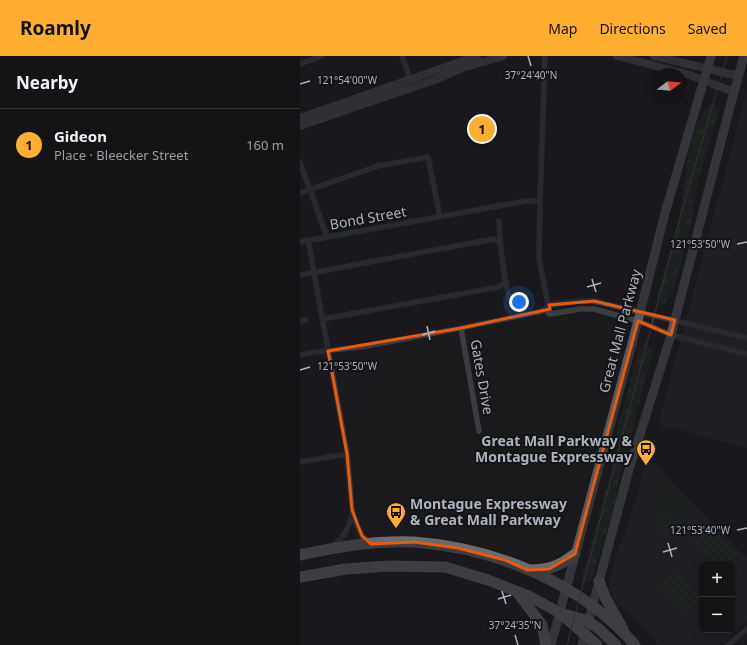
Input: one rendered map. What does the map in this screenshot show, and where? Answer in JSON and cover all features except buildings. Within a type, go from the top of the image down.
[{"type":"highway","points":[[300,555],[331,548],[414,542],[458,548],[505,560],[566,588],[626,635],[635,645]]},
{"type":"highway","points":[[527,570],[549,569],[557,566],[575,554]]},
{"type":"highway","points":[[300,577],[346,569],[389,566],[445,567],[488,580],[517,591],[560,613],[588,621],[616,645]]},
{"type":"highway","points":[[599,581],[606,599],[626,635]]},
{"type":"highway","points":[[517,591],[542,625],[546,645]]},
{"type":"highway","points":[[560,613],[584,640],[597,645]]},
{"type":"main road","points":[[300,118],[477,56]]},
{"type":"main road","points":[[300,126],[430,81],[462,68],[503,56]]},
{"type":"main road","points":[[617,56],[690,75],[734,92]]},
{"type":"main road","points":[[654,56],[738,76]]},
{"type":"main road","name":"Great Mall Parkway","points":[[551,645],[639,317],[665,213],[711,56]]},
{"type":"main road","points":[[584,640],[628,473],[671,335],[744,56]]},
{"type":"street","points":[[300,64],[322,56]]},
{"type":"street","points":[[402,56],[410,79]]},
{"type":"street","points":[[545,56],[539,259],[550,314]]},
{"type":"street","points":[[300,193],[378,166],[428,157],[440,217]]},
{"type":"street","points":[[300,162],[327,237]]},
{"type":"street","name":"Bond Street","points":[[300,242],[526,201],[540,201]]},
{"type":"street","points":[[500,221],[500,243],[505,283],[510,300]]},
{"type":"street","points":[[300,275],[494,239],[500,243]]},
{"type":"street","points":[[308,240],[347,454],[352,510],[356,524],[362,536],[371,544]]},
{"type":"street","points":[[323,319],[499,287],[505,283]]},
{"type":"street","points":[[300,355],[318,351],[372,345],[461,328],[542,311],[549,305],[579,301],[594,301],[639,317],[671,335],[747,354]]},
{"type":"street","points":[[542,311],[550,314],[580,309],[594,309],[639,317],[675,320],[747,338]]},
{"type":"street","name":"Gates Drive","points":[[461,328],[479,431]]},
{"type":"street","points":[[300,462],[347,454]]},
{"type":"street","points":[[331,548],[344,536],[350,524],[352,510]]},
{"type":"street","points":[[728,645],[747,629]]},
{"type":"highlighted area","points":[[594,301],[675,320],[671,335],[638,321],[575,554],[549,569],[527,570],[505,560],[458,548],[414,542],[371,544],[362,536],[352,510],[347,454],[328,351],[461,328],[550,309],[549,305]]},
{"type":"shaded area","points":[[747,91],[747,448],[658,424]]},
{"type":"shaded area","points":[[648,457],[747,559],[747,621],[735,631],[735,561],[699,561],[699,633],[732,633],[718,645],[660,645],[615,601],[610,590],[610,578],[621,541],[626,531]]},
{"type":"green space","points":[[711,103],[719,111],[697,184],[691,225],[673,290],[666,303],[660,304],[658,303],[657,298],[680,213],[692,139],[703,113]]},
{"type":"green space","points":[[646,342],[653,351],[620,474],[614,511],[593,577],[589,583],[584,583],[582,578],[616,452],[618,426],[638,354],[643,344]]},
{"type":"green space","points":[[658,479],[665,486],[651,501],[643,494]]},
{"type":"green space","points":[[669,490],[689,510],[677,522],[657,502]]},
{"type":"green space","points":[[664,511],[675,522],[665,533],[654,522]]},
{"type":"green space","points":[[707,521],[740,554],[734,561],[710,561],[702,553],[691,536]]},
{"type":"green space","points":[[672,571],[699,597],[699,604],[698,605],[696,603],[688,612],[660,584]]},
{"type":"tram line","points":[[567,645],[683,207],[727,56]]},
{"type":"place","name":"Gideon","points":[[482,129]]},
{"type":"place","name":"Great Mall Parkway & Montague Expressway","points":[[646,466]]},
{"type":"place","name":"Montague Expressway & Great Mall Parkway","points":[[396,529]]}]
